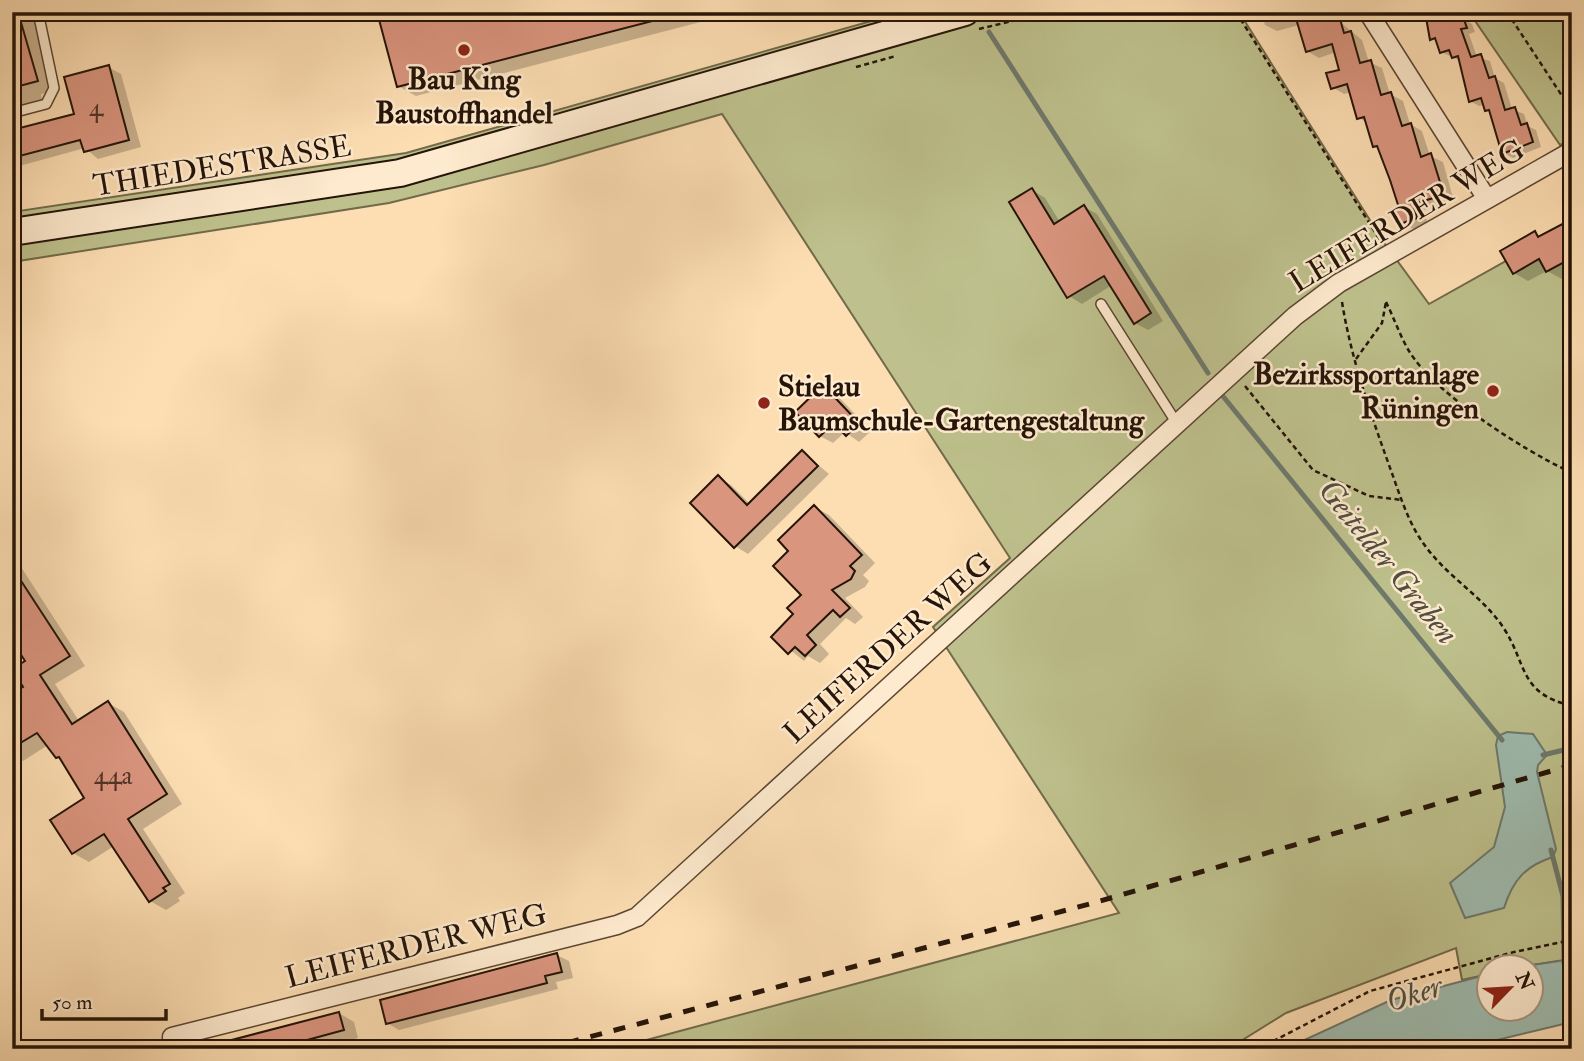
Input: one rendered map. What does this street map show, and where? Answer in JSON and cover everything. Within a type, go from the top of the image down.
[{"type":"street","name":"THIEDESTRASSE","points":[[12,232],[400,173],[965,12]]},
{"type":"street","points":[[1368,12],[1487,199]]},
{"type":"street","name":"LEIFERDER WEG","points":[[172,1037],[617,925],[636,917],[1295,316],[1339,284],[1389,254],[1572,151]]},
{"type":"lane","points":[[12,113],[46,104],[54,88],[38,12]]},
{"type":"lane","points":[[1101,304],[1176,422]]},
{"type":"path","points":[[1236,12],[1389,254]]},
{"type":"path","points":[[1507,12],[1568,105],[1572,103]]},
{"type":"path","points":[[1339,284],[1355,361],[1402,500],[1425,546],[1465,583],[1504,628],[1525,677],[1534,688],[1541,695],[1572,706]]},
{"type":"path","points":[[1355,361],[1382,323],[1386,302],[1409,351],[1439,384],[1510,438],[1568,471]]},
{"type":"path","points":[[1233,370],[1313,470],[1369,496],[1402,500]]},
{"type":"path","points":[[1258,1049],[1370,991],[1572,940]]},
{"type":"path","points":[[130,1049],[172,1037]]},
{"type":"green space","points":[[903,12],[1239,12],[1385,244],[1429,304],[1572,224],[1572,959],[1546,963],[1546,953],[1476,953],[1476,977],[1462,980],[1456,948],[1286,1013],[1228,1049],[613,1049],[1119,913],[933,627],[1010,558],[722,114],[544,165],[389,203],[12,262],[12,212],[406,153]]},
{"type":"green space","points":[[1469,12],[1572,12],[1572,138],[1560,145]]},
{"type":"water","points":[[1507,732],[1533,734],[1547,755],[1538,765],[1537,772],[1556,849],[1553,857],[1521,875],[1504,908],[1465,918],[1450,883],[1494,847],[1505,807],[1496,745],[1498,736]]},
{"type":"water","name":"Oker","points":[[1572,959],[1572,1022],[1460,1049],[1285,1049],[1391,1000],[1476,977],[1476,1023],[1546,1023],[1546,963]]},
{"type":"building","points":[[12,12],[18,12],[38,81],[12,88]]},
{"type":"building","name":"Bau King Baustoffhandel","points":[[377,12],[668,12],[668,17],[397,87]]},
{"type":"building","points":[[1294,12],[1338,12],[1344,33],[1351,31],[1360,63],[1371,60],[1381,95],[1391,92],[1402,126],[1411,123],[1421,157],[1431,153],[1444,195],[1413,204],[1417,218],[1400,224],[1395,209],[1399,208],[1390,180],[1377,146],[1373,147],[1364,117],[1357,119],[1347,84],[1331,89],[1326,73],[1339,70],[1332,44],[1306,52]]},
{"type":"building","points":[[1425,12],[1448,12],[1451,20],[1463,17],[1467,28],[1461,29],[1471,57],[1481,54],[1489,78],[1495,76],[1505,110],[1515,107],[1521,125],[1527,123],[1533,142],[1502,154],[1489,110],[1485,111],[1481,98],[1469,102],[1458,56],[1452,58],[1449,50],[1440,53],[1435,38],[1430,40]]},
{"type":"building","points":[[109,65],[129,140],[84,152],[80,140],[12,158],[12,130],[74,114],[64,77]]},
{"type":"building","points":[[1032,188],[1054,224],[1084,205],[1151,313],[1134,324],[1104,276],[1067,298],[1009,202]]},
{"type":"building","points":[[1572,219],[1572,258],[1546,272],[1539,259],[1513,274],[1500,251],[1535,231],[1538,237]]},
{"type":"building","points":[[823,385],[859,423],[846,436],[834,423],[819,437],[795,412]]},
{"type":"building","points":[[802,450],[818,466],[734,548],[690,503],[718,475],[747,505]]},
{"type":"building","points":[[814,505],[862,555],[850,566],[855,571],[851,579],[832,590],[850,608],[840,617],[833,610],[807,635],[816,645],[805,656],[795,647],[788,654],[771,637],[793,614],[787,608],[801,595],[773,566],[788,551],[778,540]]},
{"type":"building","points":[[12,567],[70,656],[40,675],[72,724],[108,701],[167,794],[128,819],[170,884],[163,888],[166,891],[149,902],[104,834],[72,854],[50,820],[84,798],[59,757],[56,758],[37,733],[12,748],[12,693],[23,687],[12,669],[25,661],[12,641]]},
{"type":"building","points":[[557,953],[562,972],[545,976],[547,983],[386,1024],[380,1000]]},
{"type":"building","points":[[339,1012],[344,1030],[274,1049],[216,1049],[216,1044]]},
{"type":"waterway","name":"Geitelder Graben","points":[[989,32],[1208,373]]},
{"type":"waterway","name":"Geitelder Graben","points":[[1222,395],[1502,740]]},
{"type":"waterway","points":[[1543,755],[1572,748]]},
{"type":"waterway","points":[[1551,850],[1563,896],[1564,964]]},
{"type":"railway","points":[[544,1049],[1093,903],[1572,765]]},
{"type":"place","name":"Bau King Baustoffhandel","points":[[464,50]]},
{"type":"place","name":"Bezirkssportanlage Rüningen","points":[[1493,391]]},
{"type":"place","name":"Stielau Baumschule-Gartengestaltung","points":[[764,403]]}]
